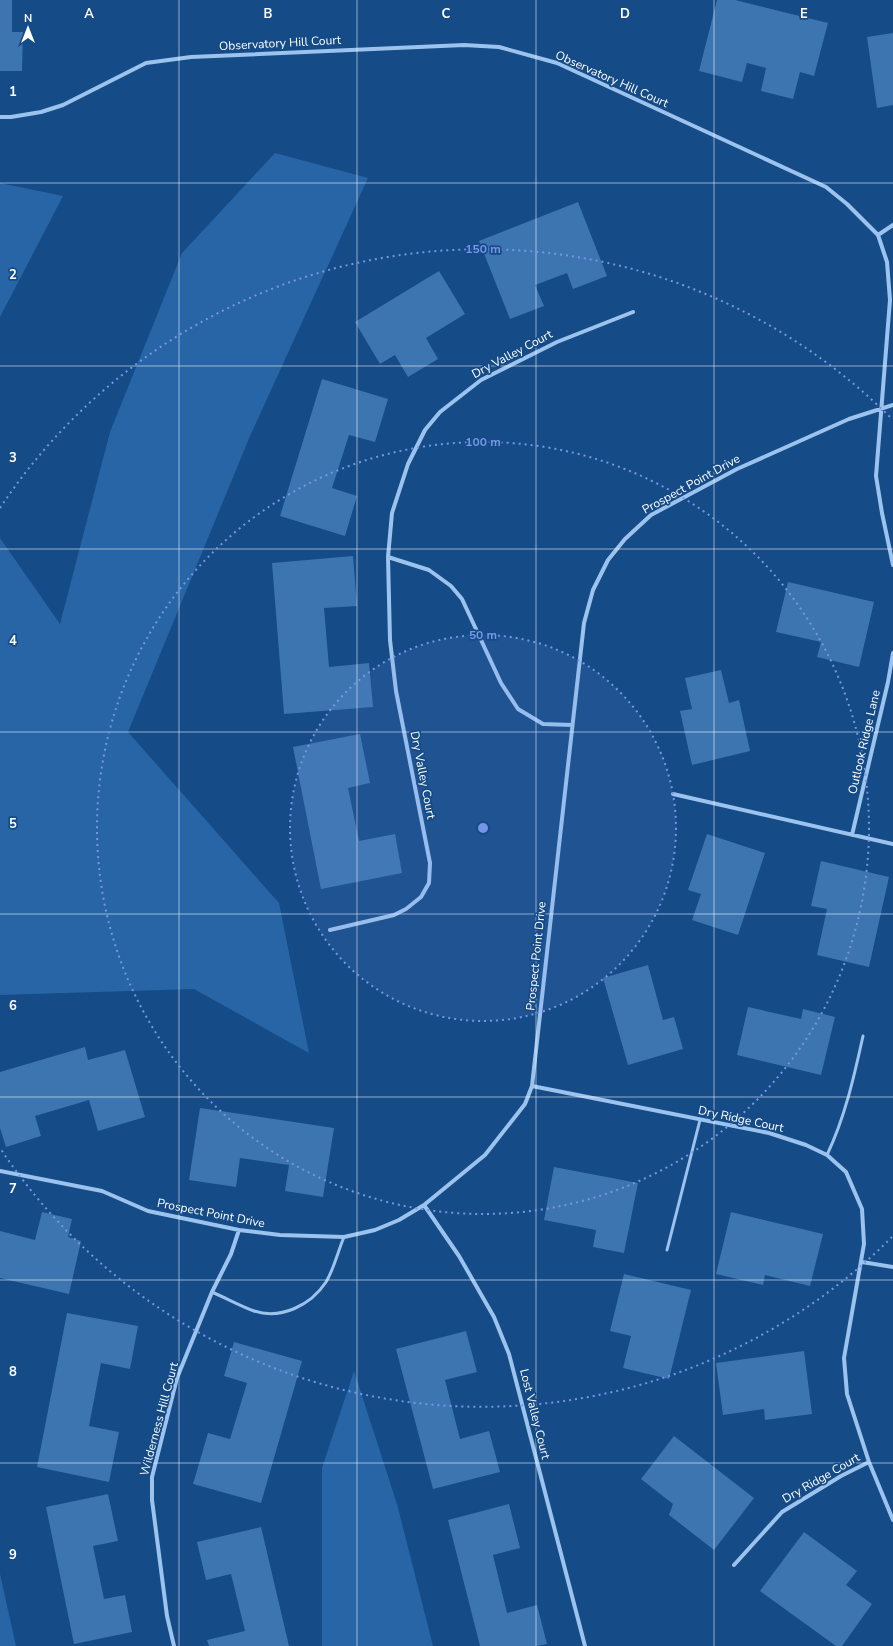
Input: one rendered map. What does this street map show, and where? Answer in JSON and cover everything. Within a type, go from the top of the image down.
[{"type":"street","name":"Observatory Hill Court","points":[[0,117],[11,117],[41,112],[63,105],[146,63],[191,57],[464,44],[499,47],[557,63],[826,187],[847,204],[878,235],[887,262],[890,300],[882,407]]},
{"type":"street","points":[[878,235],[893,225]]},
{"type":"street","name":"Dry Valley Court","points":[[330,930],[394,915],[406,909],[421,897],[429,883],[430,863],[396,691],[390,640],[388,557],[392,513],[408,464],[425,430],[440,412],[481,380],[557,342],[633,312]]},
{"type":"street","name":"Prospect Point Drive","points":[[0,1171],[102,1191],[148,1211],[239,1230],[280,1235],[344,1237],[375,1230],[399,1220],[424,1205],[485,1155],[525,1104],[532,1086],[584,623],[593,590],[608,560],[625,539],[651,515],[737,469],[849,419],[882,407],[893,405]]},
{"type":"street","points":[[882,407],[876,476],[893,565]]},
{"type":"street","points":[[388,557],[429,570],[452,586],[462,599],[501,684],[518,709],[543,724],[572,725]]},
{"type":"street","name":"Outlook Ridge Lane","points":[[852,835],[888,682],[893,653]]},
{"type":"street","points":[[673,794],[893,844]]},
{"type":"street","name":"Dry Ridge Court","points":[[532,1086],[769,1133],[806,1145],[827,1155],[846,1172],[862,1209],[864,1244],[844,1358],[847,1394],[869,1462],[893,1520]]},
{"type":"street","name":"Lost Valley Court","points":[[424,1205],[459,1256],[494,1317],[509,1354],[585,1646]]},
{"type":"street","name":"Wilderness Hill Court","points":[[174,1646],[167,1616],[152,1500],[152,1477],[177,1378],[212,1292],[231,1254],[239,1230]]},
{"type":"street","points":[[862,1262],[893,1267]]},
{"type":"street","name":"Dry Ridge Court","points":[[734,1565],[782,1512],[841,1476],[869,1462]]},
{"type":"lane","points":[[827,1155],[837,1133],[851,1091],[863,1036]]},
{"type":"lane","points":[[667,1250],[700,1120]]},
{"type":"lane","points":[[212,1292],[255,1311],[278,1314],[297,1307],[316,1295],[326,1281],[344,1237]]},
{"type":"shaded area","points":[[275,153],[368,178],[250,436],[128,732],[279,903],[309,1053],[194,989],[0,995],[0,538],[60,624],[110,432],[182,253]]},
{"type":"shaded area","points":[[0,183],[63,196],[0,317]]},
{"type":"shaded area","points":[[354,1371],[397,1504],[433,1646],[322,1646],[322,1468]]},
{"type":"shaded area","points":[[0,1574],[16,1646],[0,1646]]},
{"type":"building","points":[[0,0],[12,0],[12,32],[23,32],[22,71],[0,71]]},
{"type":"building","points":[[717,0],[735,0],[828,23],[814,76],[800,72],[793,99],[761,91],[766,68],[747,63],[742,82],[699,71]]},
{"type":"building","points":[[893,33],[893,105],[877,108],[867,37]]},
{"type":"building","points":[[578,202],[607,276],[573,289],[567,273],[535,285],[544,306],[510,319],[479,241]]},
{"type":"building","points":[[439,271],[465,314],[426,338],[438,359],[408,377],[395,355],[380,364],[355,322]]},
{"type":"building","points":[[322,379],[388,399],[375,442],[349,435],[332,488],[357,496],[345,536],[280,516]]},
{"type":"building","points":[[353,556],[357,606],[324,608],[329,667],[369,663],[373,707],[284,714],[272,563]]},
{"type":"building","points":[[788,582],[874,602],[859,667],[817,657],[821,642],[776,632]]},
{"type":"building","points":[[721,670],[729,703],[739,700],[750,751],[692,765],[680,711],[692,709],[685,678]]},
{"type":"building","points":[[360,734],[370,783],[348,788],[359,841],[395,834],[402,873],[321,889],[293,747]]},
{"type":"building","points":[[707,834],[765,853],[738,935],[692,920],[701,894],[688,890]]},
{"type":"building","points":[[821,861],[889,877],[869,967],[817,955],[827,909],[811,906]]},
{"type":"building","points":[[648,965],[663,1020],[674,1017],[683,1049],[628,1065],[603,978]]},
{"type":"building","points":[[748,1007],[801,1019],[803,1009],[835,1017],[821,1075],[737,1055]]},
{"type":"building","points":[[85,1047],[88,1060],[125,1050],[145,1117],[98,1131],[89,1100],[35,1116],[41,1136],[6,1147],[0,1128],[0,1072]]},
{"type":"building","points":[[200,1108],[334,1128],[323,1197],[285,1191],[289,1165],[240,1158],[236,1187],[189,1180]]},
{"type":"building","points":[[554,1167],[638,1183],[624,1253],[593,1247],[596,1230],[544,1220]]},
{"type":"building","points":[[42,1212],[72,1219],[68,1237],[81,1241],[69,1294],[0,1278],[0,1231],[35,1240]]},
{"type":"building","points":[[731,1212],[823,1234],[810,1286],[765,1275],[763,1285],[716,1274]]},
{"type":"building","points":[[624,1274],[691,1290],[669,1379],[623,1368],[631,1336],[610,1331]]},
{"type":"building","points":[[67,1313],[138,1326],[130,1369],[101,1363],[89,1426],[119,1432],[109,1482],[37,1467]]},
{"type":"building","points":[[466,1331],[477,1372],[445,1380],[460,1439],[489,1431],[500,1472],[433,1489],[396,1349]]},
{"type":"building","points":[[234,1342],[302,1361],[261,1503],[193,1484],[208,1433],[230,1439],[247,1383],[224,1376]]},
{"type":"building","points":[[804,1351],[812,1414],[765,1420],[764,1409],[723,1415],[716,1363]]},
{"type":"building","points":[[674,1436],[754,1498],[714,1550],[669,1515],[673,1504],[641,1479]]},
{"type":"building","points":[[108,1494],[118,1541],[93,1546],[104,1599],[125,1595],[132,1632],[74,1644],[46,1507]]},
{"type":"building","points":[[509,1504],[520,1548],[493,1555],[507,1613],[537,1605],[547,1644],[537,1646],[480,1646],[448,1520]]},
{"type":"building","points":[[261,1527],[289,1646],[209,1646],[207,1640],[245,1631],[231,1574],[206,1580],[197,1542]]},
{"type":"building","points":[[804,1532],[857,1571],[846,1585],[872,1604],[842,1646],[836,1646],[760,1591]]}]
